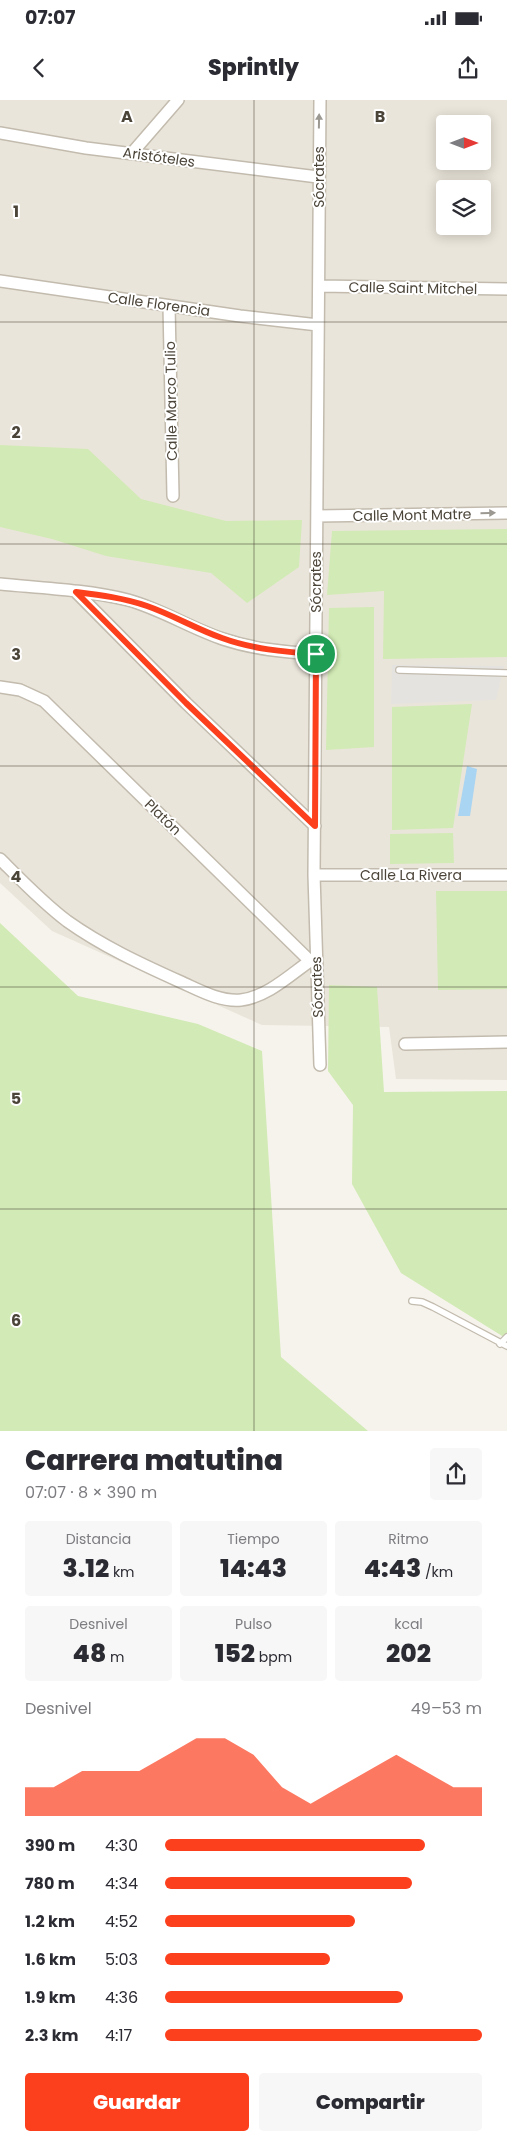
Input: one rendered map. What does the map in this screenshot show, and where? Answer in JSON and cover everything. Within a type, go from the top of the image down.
[{"type":"street","points":[[132,153],[178,100]]},
{"type":"street","name":"Sócrates","points":[[320,100],[313,961],[320,1065]]},
{"type":"street","name":"Aristóteles","points":[[0,133],[86,148],[318,178]]},
{"type":"street","name":"Calle Florencia","points":[[0,281],[169,306],[318,325]]},
{"type":"street","name":"Calle Saint Mitchel","points":[[319,286],[507,289]]},
{"type":"street","name":"Calle Marco Tulio","points":[[169,306],[173,496]]},
{"type":"street","name":"Calle Mont Matre","points":[[317,516],[507,513]]},
{"type":"street","points":[[0,584],[111,597],[149,607],[222,638],[247,646],[316,654]]},
{"type":"street","points":[[76,592],[186,703],[315,826]]},
{"type":"street","name":"Platón","points":[[0,687],[20,690],[44,701],[313,961]]},
{"type":"street","points":[[0,859],[66,920],[93,938],[129,959],[213,996],[228,1000],[250,998],[270,989],[313,961]]},
{"type":"street","name":"Calle La Rivera","points":[[314,875],[507,875]]},
{"type":"street","points":[[405,1044],[507,1042]]},
{"type":"lane","points":[[399,670],[507,672]]},
{"type":"lane","points":[[412,1301],[422,1302],[507,1346]]},
{"type":"lane","points":[[500,1344],[507,1337]]},
{"type":"shaded area","points":[[0,100],[507,100],[507,1080],[396,1079],[389,1027],[262,1025],[52,931],[0,883]]},
{"type":"shaded area","points":[[392,665],[504,666],[496,700],[391,704]]},
{"type":"green space","points":[[0,445],[88,449],[141,499],[226,521],[302,520],[299,567],[247,603],[211,573],[106,556],[52,539],[0,527]]},
{"type":"green space","points":[[507,529],[507,657],[383,659],[384,591],[327,595],[332,531]]},
{"type":"green space","points":[[374,607],[374,747],[326,750],[329,608]]},
{"type":"green space","points":[[472,704],[453,828],[392,830],[392,707]]},
{"type":"green space","points":[[453,833],[454,863],[390,864],[390,834]]},
{"type":"green space","points":[[436,891],[507,891],[507,989],[438,990]]},
{"type":"green space","points":[[0,923],[78,996],[198,1024],[262,1051],[281,1357],[368,1431],[0,1431]]},
{"type":"green space","points":[[329,985],[377,987],[384,1092],[507,1091],[507,1339],[401,1273],[352,1184],[353,1105],[328,1071]]},
{"type":"water","points":[[467,766],[477,769],[470,816],[458,816]]},
{"type":"route","points":[[76,592],[128,600],[222,638],[247,646],[316,654],[315,826],[186,703],[76,592]]}]
